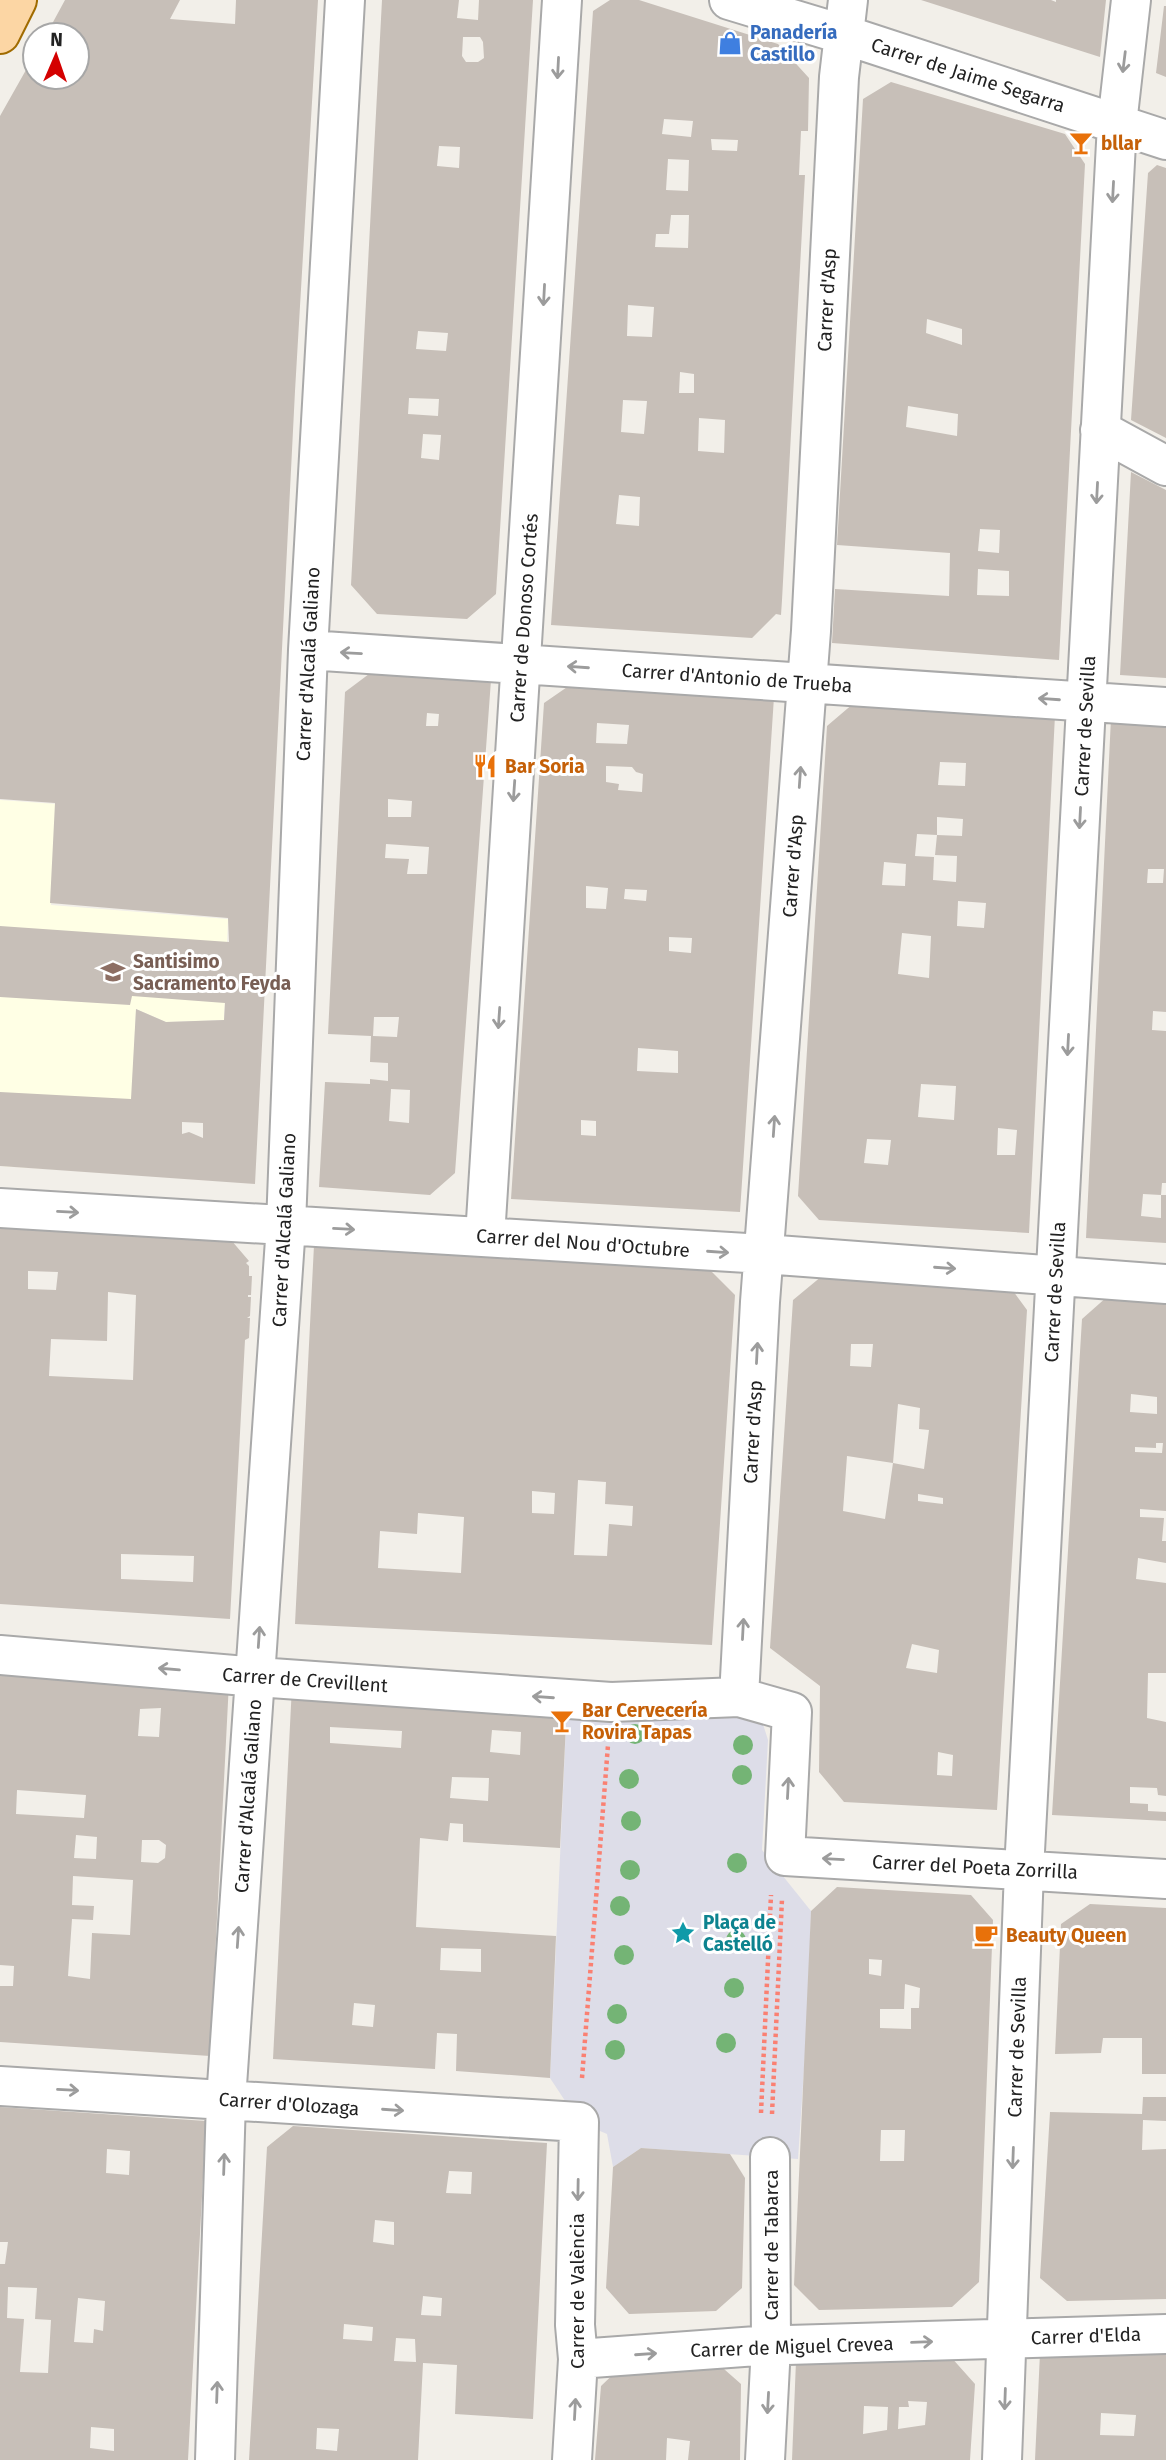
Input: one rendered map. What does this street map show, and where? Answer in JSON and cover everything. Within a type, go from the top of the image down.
[{"type":"main road","points":[[0,34],[17,0]]},
{"type":"street","name":"Carrer d'Alcalá Galiano","points":[[215,2460],[226,2100],[286,1225],[308,650],[345,0]]},
{"type":"street","name":"Carrer de Donoso Cortés","points":[[485,1237],[562,0]]},
{"type":"street","name":"Carrer de Jaime Segarra","points":[[729,0],[846,18],[1116,124],[1166,140]]},
{"type":"street","name":"Carrer de Sevilla","points":[[1002,2460],[1024,1870],[1116,124],[1131,0]]},
{"type":"street","name":"Carrer d'Asp","points":[[739,1697],[764,1254],[807,684],[839,77],[846,18]]},
{"type":"street","points":[[1100,430],[1166,466]]},
{"type":"street","name":"Carrer d'Antonio de Trueba","points":[[308,650],[1166,707]]},
{"type":"street","name":"Carrer del Nou d'Octubre","points":[[0,1208],[764,1254],[1166,1284]]},
{"type":"street","name":"Carrer de Crevillent","points":[[0,1655],[257,1677],[611,1702]]},
{"type":"street","points":[[611,1702],[739,1697],[792,1712],[785,1856]]},
{"type":"street","name":"Carrer del Poeta Zorrilla","points":[[785,1856],[1166,1879]]},
{"type":"street","name":"Carrer d'Olozaga","points":[[0,2086],[579,2122]]},
{"type":"street","name":"Carrer de València","points":[[572,2460],[578,2359],[575,2325],[579,2122]]},
{"type":"street","name":"Carrer de Tabarca","points":[[765,2460],[771,2346],[766,2139]]},
{"type":"street","name":"Carrer d'Elda","points":[[1007,2339],[1166,2333]]},
{"type":"street","name":"Carrer de Miguel Crevea","points":[[578,2359],[771,2346],[1007,2339]]},
{"type":"path","points":[[579,2122],[611,1702]]},
{"type":"path","points":[[766,2139],[772,1874],[785,1856]]},
{"type":"path","points":[[766,2139],[785,1856]]},
{"type":"shaded area","name":"Santisimo Sacramento Feyda","points":[[0,800],[56,804],[51,905],[228,919],[224,1020],[166,1022],[136,1009],[128,1174],[0,1166]]},
{"type":"shaded area","name":"Plaça de Castelló","points":[[567,1703],[744,1711],[762,1721],[768,1740],[762,1850],[811,1911],[808,2009],[798,2159],[641,2148],[613,2167],[607,2134],[579,2122],[550,2078]]},
{"type":"building","points":[[65,0],[180,0],[170,19],[235,24],[236,0],[318,0],[295,391],[255,1184],[0,1166],[0,1092],[131,1099],[136,1009],[166,1022],[224,1020],[225,1003],[132,996],[130,1005],[0,997],[0,926],[229,942],[228,918],[50,903],[55,803],[0,799],[0,116],[21,79],[21,91],[91,91],[91,21],[54,21]],"holes":[[[182,1122],[203,1123],[203,1138],[189,1132],[182,1134]]]},
{"type":"building","points":[[382,0],[459,0],[457,18],[478,20],[479,0],[533,0],[496,594],[467,619],[377,614],[351,585]],"holes":[[[463,37],[480,37],[484,58],[478,62],[466,62],[462,56]],[[439,146],[460,147],[459,168],[437,166]],[[418,331],[448,333],[446,351],[416,349]],[[409,398],[439,399],[438,416],[408,414]],[[423,434],[441,435],[439,460],[421,458]]]},
{"type":"building","points":[[610,0],[639,0],[778,44],[809,78],[808,131],[801,131],[799,175],[805,175],[781,615],[776,614],[752,638],[551,625],[593,11]],"holes":[[[664,119],[693,121],[691,137],[662,134]],[[711,139],[738,140],[737,151],[712,150]],[[668,159],[689,160],[688,191],[666,190]],[[671,215],[689,215],[688,248],[655,247],[656,234],[669,234]],[[628,305],[654,307],[652,337],[627,336]],[[680,372],[694,374],[694,393],[679,393]],[[623,400],[647,401],[644,434],[621,432]],[[699,418],[725,420],[724,453],[698,451]],[[619,495],[640,497],[639,526],[616,524]]]},
{"type":"building","points":[[921,0],[1106,0],[1100,57]]},
{"type":"building","points":[[1166,6],[1166,77],[1156,73]]},
{"type":"building","points":[[891,82],[1065,134],[1085,164],[1059,660],[832,643],[835,589],[949,596],[950,553],[837,545],[863,99]],"holes":[[[927,319],[962,329],[962,345],[926,333]],[[908,406],[958,414],[957,436],[906,427]],[[980,529],[1000,530],[999,553],[978,551]],[[978,569],[1009,571],[1009,596],[977,595]]]},
{"type":"building","points":[[1157,165],[1166,168],[1166,438],[1131,420],[1148,173]]},
{"type":"building","points":[[1131,472],[1166,490],[1166,678],[1120,675]]},
{"type":"building","points":[[373,671],[491,680],[455,1173],[430,1195],[319,1187],[325,1082],[370,1084],[370,1079],[388,1081],[388,1063],[370,1062],[371,1036],[328,1034],[345,692]],"holes":[[[427,713],[439,714],[438,726],[426,726]],[[388,799],[412,801],[411,817],[388,817]],[[386,844],[429,847],[427,874],[407,874],[409,859],[385,858]],[[374,1017],[399,1017],[397,1037],[373,1036]],[[391,1089],[410,1090],[409,1123],[389,1121]]]},
{"type":"building","points":[[573,683],[774,697],[740,1212],[511,1199],[544,703]],"holes":[[[597,723],[629,725],[627,744],[596,743]],[[606,766],[632,767],[643,774],[642,792],[618,790],[619,784],[606,782]],[[586,886],[608,888],[606,909],[586,908]],[[625,889],[647,890],[646,901],[624,899]],[[669,937],[692,938],[691,953],[669,951]],[[638,1048],[678,1051],[678,1073],[637,1071]],[[581,1120],[596,1121],[596,1136],[581,1135]]]},
{"type":"building","points":[[854,703],[1055,715],[1029,1233],[819,1220],[798,1196],[827,726]],"holes":[[[940,762],[966,763],[965,786],[938,785]],[[937,817],[963,819],[962,836],[937,835]],[[917,834],[937,835],[935,855],[957,856],[956,882],[933,880],[934,857],[915,856]],[[884,862],[906,864],[905,886],[882,885]],[[958,901],[986,903],[984,928],[957,926]],[[902,933],[931,936],[929,978],[898,974]],[[921,1084],[956,1086],[954,1120],[918,1117]],[[998,1128],[1017,1130],[1015,1155],[997,1155]],[[867,1139],[891,1140],[888,1165],[864,1163]]]},
{"type":"building","points":[[1111,718],[1166,722],[1166,1012],[1153,1011],[1152,1030],[1166,1031],[1166,1183],[1162,1183],[1161,1195],[1166,1195],[1166,1243],[1086,1238]],"holes":[[[1148,869],[1164,869],[1163,883],[1147,883]],[[1143,1194],[1161,1195],[1161,1218],[1141,1216]]]},
{"type":"building","points":[[0,1227],[228,1242],[231,1240],[249,1261],[246,1263],[249,1266],[249,1276],[252,1276],[251,1295],[248,1295],[251,1297],[250,1316],[247,1318],[250,1318],[249,1338],[245,1340],[230,1619],[0,1604]],"holes":[[[28,1271],[58,1272],[56,1290],[28,1289]],[[108,1292],[136,1295],[133,1380],[49,1376],[51,1339],[107,1341]],[[121,1554],[194,1556],[193,1582],[121,1579]]]},
{"type":"building","points":[[314,1245],[711,1271],[735,1295],[712,1645],[295,1624]],"holes":[[[578,1480],[606,1482],[605,1504],[633,1506],[632,1526],[609,1524],[607,1556],[574,1555]],[[532,1491],[555,1493],[554,1514],[532,1513]],[[418,1513],[464,1517],[461,1573],[378,1568],[380,1531],[417,1534]]]},
{"type":"building","points":[[822,1276],[1011,1288],[1027,1310],[997,1810],[844,1802],[819,1772],[820,1686],[770,1648],[793,1300]],"holes":[[[851,1344],[873,1344],[871,1367],[850,1366]],[[898,1404],[920,1408],[919,1429],[929,1430],[924,1469],[893,1463]],[[847,1456],[893,1463],[885,1519],[843,1511]],[[918,1494],[943,1498],[943,1504],[918,1501]],[[912,1644],[939,1650],[937,1673],[906,1668]],[[938,1752],[953,1755],[952,1776],[937,1775]]]},
{"type":"building","points":[[1108,1296],[1166,1299],[1166,1511],[1140,1509],[1140,1517],[1164,1518],[1162,1541],[1166,1541],[1166,1563],[1138,1558],[1136,1579],[1166,1583],[1166,1673],[1148,1673],[1147,1718],[1166,1722],[1166,1796],[1158,1795],[1157,1788],[1130,1787],[1130,1803],[1148,1804],[1148,1811],[1166,1812],[1166,1821],[1052,1815],[1082,1319]],"holes":[[[1131,1394],[1157,1397],[1157,1414],[1130,1412]],[[1156,1443],[1163,1443],[1162,1453],[1135,1452],[1135,1447],[1156,1448]]]},
{"type":"building","points":[[0,1670],[229,1682],[210,2056],[0,2042],[0,1986],[13,1986],[14,1966],[0,1965]],"holes":[[[161,1708],[159,1737],[138,1736],[140,1709]],[[17,1790],[86,1795],[84,1818],[16,1814]],[[76,1835],[97,1837],[96,1859],[74,1858]],[[142,1840],[159,1840],[166,1845],[165,1858],[158,1863],[141,1862]],[[73,1876],[133,1880],[130,1935],[92,1933],[90,1979],[68,1976],[72,1919],[93,1920],[94,1906],[72,1905]]]},
{"type":"building","points":[[292,1686],[567,1703],[560,1848],[463,1842],[463,1824],[450,1823],[448,1841],[420,1838],[416,1927],[556,1936],[550,2078],[456,2071],[457,2034],[437,2033],[435,2069],[273,2059]],"holes":[[[330,1727],[402,1731],[401,1748],[330,1743]],[[492,1730],[521,1732],[520,1755],[490,1752]],[[452,1777],[489,1778],[488,1801],[450,1798]],[[441,1948],[481,1949],[481,1972],[440,1970]],[[354,2003],[375,2005],[373,2027],[352,2025]]]},
{"type":"building","points":[[837,1887],[971,1895],[993,1920],[979,2282],[952,2307],[819,2310],[794,2285],[811,1911]],"holes":[[[869,1959],[882,1960],[881,1976],[869,1974]],[[905,1984],[920,1988],[919,2008],[911,2008],[911,2029],[880,2028],[880,2009],[904,2009]],[[881,2130],[905,2130],[904,2161],[880,2161]]]},
{"type":"building","points":[[1090,1904],[1166,1908],[1166,2074],[1142,2074],[1142,2038],[1103,2038],[1101,2053],[1055,2054],[1061,1924]]},
{"type":"building","points":[[1143,2097],[1166,2097],[1166,2121],[1143,2120],[1142,2150],[1166,2149],[1166,2299],[1067,2301],[1040,2278],[1050,2112],[1142,2114]]},
{"type":"building","points":[[0,2107],[206,2121],[188,2460],[0,2460],[0,2264],[5,2264],[8,2242],[0,2242]],"holes":[[[107,2149],[130,2151],[129,2175],[106,2173]],[[8,2287],[37,2288],[35,2319],[51,2320],[48,2373],[20,2372],[24,2319],[7,2318]],[[78,2298],[105,2301],[103,2331],[94,2329],[93,2343],[74,2342]],[[91,2427],[114,2429],[114,2451],[90,2448]]]},
{"type":"building","points":[[293,2126],[547,2143],[533,2419],[455,2414],[457,2365],[423,2363],[418,2460],[249,2460],[267,2147]],"holes":[[[449,2171],[472,2172],[471,2194],[446,2193]],[[375,2220],[394,2222],[394,2245],[373,2242]],[[423,2296],[442,2298],[441,2316],[421,2315]],[[344,2324],[373,2327],[372,2341],[343,2339]],[[396,2338],[415,2339],[416,2362],[394,2361]],[[317,2428],[339,2429],[337,2451],[316,2449]]]},
{"type":"building","points":[[641,2148],[730,2154],[745,2178],[742,2288],[716,2311],[629,2314],[606,2288],[613,2167]]},
{"type":"building","points":[[1166,2349],[1166,2460],[1035,2460],[1040,2353]],"holes":[[[1101,2413],[1136,2415],[1134,2436],[1100,2435]]]},
{"type":"building","points":[[950,2356],[975,2384],[970,2460],[792,2460],[796,2361]],"holes":[[[908,2401],[927,2402],[925,2425],[898,2429],[899,2407],[909,2407]],[[864,2406],[888,2407],[887,2430],[863,2434]]]},
{"type":"building","points":[[716,2362],[741,2384],[740,2460],[688,2460],[690,2441],[667,2438],[666,2460],[595,2460],[601,2386],[625,2363]]},
{"type":"place","name":"Panadería Castillo","points":[[730,43]]},
{"type":"place","name":"bllar","points":[[1081,143]]},
{"type":"place","name":"Bar Soria","points":[[485,766]]},
{"type":"place","name":"Santisimo Sacramento Feyda","points":[[113,972]]},
{"type":"place","name":"Bar Cervecería Rovira Tapas","points":[[562,1721]]},
{"type":"place","name":"Plaça de Castelló","points":[[683,1933]]},
{"type":"place","name":"Beauty Queen","points":[[986,1935]]}]
